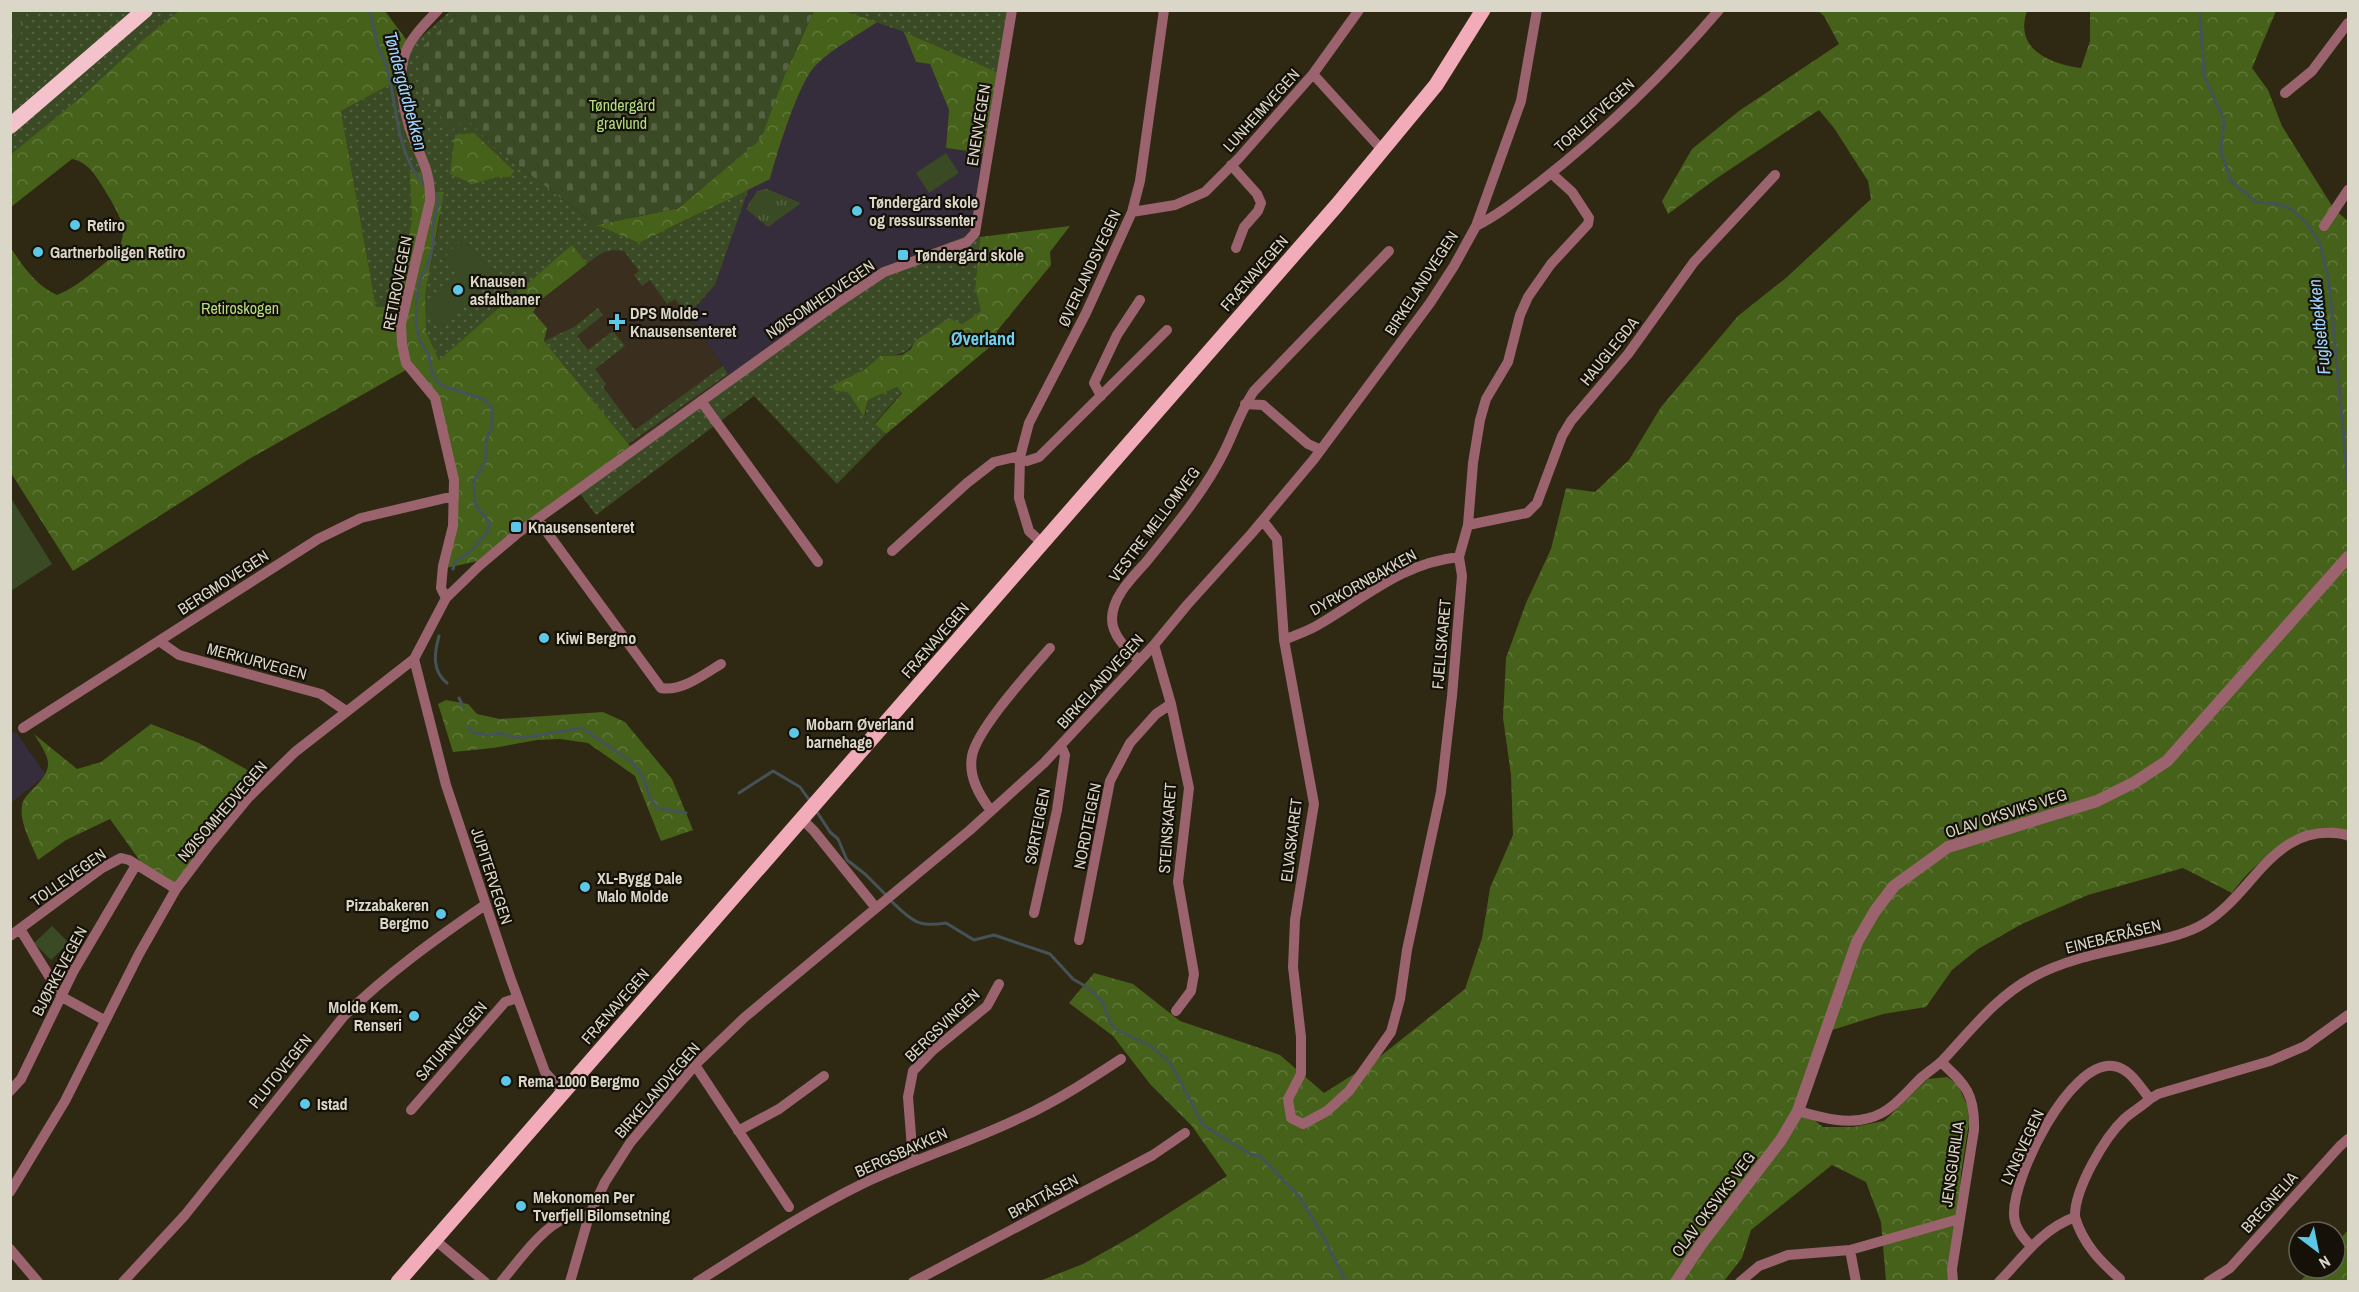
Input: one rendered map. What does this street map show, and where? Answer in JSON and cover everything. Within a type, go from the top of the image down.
[{"type":"highway","points":[[10,126],[145,10]]},
{"type":"main road","name":"FRÆNAVEGEN","points":[[398,1281],[1383,151],[1436,85],[1483,10]]},
{"type":"street","name":"RETIROVEGEN","points":[[438,10],[422,27],[405,54],[401,86],[407,124],[431,180],[430,201],[401,324],[405,363],[435,398],[454,480],[453,526],[443,566],[441,588],[446,598]]},
{"type":"street","name":"ENENVEGEN","points":[[967,242],[975,233],[1012,10]]},
{"type":"street","name":"ØVERLANDSVEGEN","points":[[1042,543],[1029,531],[1019,498],[1020,457],[1029,423],[1086,313],[1132,212],[1140,181],[1164,10]]},
{"type":"street","name":"LUNHEIMVEGEN","points":[[1132,212],[1175,205],[1204,192],[1313,74],[1359,10]]},
{"type":"street","name":"BIRKELANDVEGEN","points":[[570,1281],[589,1216],[605,1182],[620,1157],[695,1065],[746,1017],[991,812],[1060,746],[1154,645],[1263,521],[1321,450],[1430,303],[1476,226],[1521,101],[1537,10]]},
{"type":"street","name":"TORLEIFVEGEN","points":[[1476,226],[1498,215],[1551,173],[1636,99],[1719,10]]},
{"type":"street","points":[[2285,93],[2312,71],[2349,23]]},
{"type":"street","name":"LUNHEIMVEGEN","points":[[1313,74],[1383,151]]},
{"type":"street","name":"LUNHEIMVEGEN","points":[[1231,165],[1257,194],[1261,203],[1258,211],[1244,227],[1236,248]]},
{"type":"street","name":"FJELLSKARET","points":[[1302,1124],[1327,1111],[1349,1091],[1391,1032],[1400,999],[1407,950],[1441,792],[1462,576],[1459,557],[1468,525],[1473,463],[1480,420],[1486,399],[1508,362],[1520,315],[1528,297],[1551,264],[1588,224],[1588,213],[1572,192],[1551,173]]},
{"type":"street","name":"HAUGLEGDA","points":[[1468,525],[1527,513],[1537,503],[1562,436],[1571,421],[1628,354],[1694,262],[1775,175]]},
{"type":"street","points":[[2324,226],[2349,190]]},
{"type":"street","name":"NØISOMHEDVEGEN","points":[[10,1192],[65,1101],[104,1020],[176,889],[248,798],[295,752],[414,659],[446,598],[479,566],[538,520],[839,302],[884,272],[967,242]]},
{"type":"street","name":"VESTRE MELLOMVEG","points":[[1138,660],[1119,640],[1114,628],[1112,617],[1122,591],[1194,501],[1224,453],[1245,404],[1254,391],[1389,251]]},
{"type":"street","points":[[1101,396],[1094,383],[1117,335],[1140,300]]},
{"type":"street","points":[[892,551],[986,467],[1001,459],[1020,457],[1027,461],[1039,457],[1167,330]]},
{"type":"street","points":[[701,401],[818,562]]},
{"type":"street","points":[[1245,404],[1263,405],[1308,444],[1321,450]]},
{"type":"street","name":"BERGMOVEGEN","points":[[23,728],[318,539],[361,518],[454,496]]},
{"type":"street","points":[[538,520],[661,688],[671,689],[680,686],[721,664]]},
{"type":"street","name":"ELVASKARET","points":[[1263,521],[1277,539],[1284,640],[1314,804],[1295,920],[1293,967],[1301,1037],[1301,1074],[1288,1099],[1291,1118],[1302,1124]]},
{"type":"street","name":"DYRKORNBAKKEN","points":[[1284,640],[1317,626],[1370,591],[1419,565],[1437,559],[1459,557]]},
{"type":"street","name":"OLAV OKSVIKS VEG","points":[[1676,1281],[1702,1243],[1781,1140],[1798,1111],[1857,942],[1875,911],[1894,886],[1948,847],[2097,801],[2135,782],[2167,761],[2349,557]]},
{"type":"street","name":"MERKURVEGEN","points":[[159,641],[179,655],[321,694],[346,711]]},
{"type":"street","name":"STEINSKARET","points":[[1154,645],[1171,704],[1188,788],[1178,882],[1194,974],[1191,991],[1176,1011]]},
{"type":"street","points":[[991,812],[980,795],[973,777],[972,756],[980,735],[1050,648]]},
{"type":"street","name":"JUPITERVEGEN","points":[[414,659],[447,785],[517,999],[545,1072],[563,1092]]},
{"type":"street","name":"NORDTEIGEN","points":[[1079,940],[1110,781],[1130,743],[1156,714],[1171,704]]},
{"type":"street","name":"SØRTEIGEN","points":[[1034,913],[1049,853],[1060,788],[1065,755],[1060,746]]},
{"type":"street","points":[[801,818],[876,908]]},
{"type":"street","name":"EINEBÆRÅSEN","points":[[1798,1111],[1834,1120],[1868,1119],[1882,1113],[1941,1062],[1978,1020],[2009,993],[2032,977],[2069,961],[2188,931],[2206,922],[2233,901],[2265,863],[2291,843],[2319,834],[2349,835]]},
{"type":"street","name":"TOLLEVEGEN","points":[[10,936],[102,868],[121,858],[176,889]]},
{"type":"street","name":"BJØRKEVEGEN","points":[[10,1091],[21,1079],[73,972],[136,865]]},
{"type":"street","name":"PLUTOVEGEN","points":[[123,1281],[185,1215],[344,1016],[370,990],[419,951],[485,905]]},
{"type":"street","points":[[20,929],[62,997],[104,1020]]},
{"type":"street","name":"BERGSVINGEN","points":[[913,1161],[908,1097],[913,1071],[932,1051],[987,1006],[999,984]]},
{"type":"street","name":"SATURNVEGEN","points":[[411,1110],[505,1002],[517,999]]},
{"type":"street","points":[[2122,1281],[2089,1249],[2075,1217],[2075,1206],[2086,1174],[2123,1120],[2158,1094],[2270,1061],[2305,1046],[2349,1014]]},
{"type":"street","name":"BERGSBAKKEN","points":[[697,1281],[798,1219],[861,1185],[913,1161],[1022,1118],[1073,1091],[1121,1059]]},
{"type":"street","name":"JENSGURILIA","points":[[1941,1062],[1962,1081],[1968,1090],[1972,1098],[1974,1113],[1974,1130],[1952,1269],[1953,1281]]},
{"type":"street","points":[[695,1065],[789,1207]]},
{"type":"street","name":"LYNGVEGEN","points":[[2031,1246],[2020,1234],[2013,1216],[2016,1195],[2047,1123],[2068,1092],[2086,1074],[2098,1068],[2114,1066],[2128,1072],[2150,1099]]},
{"type":"street","points":[[738,1131],[779,1108],[824,1076]]},
{"type":"street","name":"BRATTÅSEN","points":[[913,1281],[1154,1155],[1185,1133]]},
{"type":"street","name":"BREGNELIA","points":[[2208,1281],[2230,1268],[2340,1146],[2349,1139]]},
{"type":"street","points":[[501,1281],[546,1231],[559,1220],[569,1216],[589,1216]]},
{"type":"street","points":[[1999,1281],[2031,1246],[2059,1223],[2075,1217]]},
{"type":"street","points":[[1740,1281],[1759,1266],[1788,1255],[1850,1250],[1959,1219]]},
{"type":"street","points":[[435,1240],[485,1281]]},
{"type":"street","points":[[10,1249],[38,1281]]},
{"type":"street","points":[[1850,1250],[1856,1281]]},
{"type":"shaded area","name":"Tøndergård skole og ressurssenter","points":[[814,11],[844,11],[904,32],[916,62],[930,64],[949,110],[946,148],[983,153],[969,235],[730,376],[688,316],[715,285],[749,188],[761,139]]},
{"type":"shaded area","name":"DPS Molde - Knausensenteret","points":[[596,225],[715,285],[688,316],[730,376],[630,446],[544,341],[533,312],[542,299],[587,264]]},
{"type":"shaded area","points":[[16,732],[46,775],[11,803],[11,733]]},
{"type":"green space","points":[[11,10],[26,11],[25,22],[11,57]]},
{"type":"green space","points":[[26,11],[179,11],[145,38],[82,96],[11,154],[11,57],[25,22]]},
{"type":"green space","name":"Retiroskogen","points":[[179,11],[385,11],[411,46],[406,76],[341,111],[376,307],[393,307],[412,220],[410,173],[421,172],[426,192],[444,192],[425,296],[426,331],[439,360],[572,245],[587,264],[542,299],[533,312],[547,328],[544,341],[630,446],[478,561],[446,568],[457,528],[458,480],[438,395],[413,366],[249,459],[73,571],[11,473],[10,247],[36,280],[57,295],[77,284],[117,251],[123,233],[122,224],[112,202],[95,175],[83,163],[72,159],[11,207],[11,154],[82,96],[145,38]]},
{"type":"green space","points":[[450,11],[460,11],[420,49],[452,129],[466,118],[497,149],[596,225],[639,243],[749,188],[715,285],[687,316],[675,299],[667,304],[650,280],[642,286],[634,275],[639,271],[624,251],[604,252],[587,264],[572,246],[439,360],[426,331],[425,296],[440,217],[426,192],[411,173],[412,220],[393,307],[376,307],[341,111],[406,76],[411,46]]},
{"type":"green space","name":"Tøndergård gravlund","points":[[460,11],[814,11],[786,72],[761,139],[679,208],[596,225],[497,149],[467,119],[452,130],[421,94],[420,49]]},
{"type":"green space","points":[[814,11],[844,11],[877,22],[830,53],[809,73],[789,118],[770,179],[639,243],[596,225],[679,208],[786,72]]},
{"type":"green space","points":[[844,11],[1007,11],[997,72],[904,32]]},
{"type":"green space","points":[[1818,11],[2027,11],[2024,24],[2025,35],[2030,45],[2046,58],[2057,63],[2081,68],[2090,41],[2090,11],[2276,11],[2252,68],[2268,90],[2282,126],[2334,209],[2348,221],[2348,841],[2325,833],[2297,839],[2260,863],[2232,893],[2183,868],[2088,895],[2022,924],[1978,949],[1952,970],[1926,1007],[1883,1014],[1829,1031],[1800,1109],[1823,1127],[1853,1127],[1884,1121],[1928,1079],[1947,1077],[1958,1085],[1968,1107],[1969,1123],[1961,1173],[1956,1281],[1886,1281],[1881,1222],[1866,1182],[1832,1165],[1751,1230],[1742,1258],[1724,1281],[1037,1282],[1083,1264],[1136,1234],[1227,1176],[1192,1126],[1150,1084],[1113,1036],[1069,1003],[1094,973],[1133,984],[1180,1021],[1280,1055],[1324,1093],[1373,1062],[1465,989],[1482,938],[1490,888],[1513,835],[1511,775],[1503,718],[1506,658],[1526,603],[1551,549],[1566,488],[1595,492],[1629,460],[1661,407],[1738,316],[1787,277],[1871,199],[1868,181],[1834,128],[1819,110],[1717,178],[1668,214],[1662,201],[1692,149],[1739,111],[1839,44],[1824,16]]},
{"type":"green space","points":[[904,32],[997,72],[983,153],[946,148],[949,110],[930,64],[916,62]]},
{"type":"green space","points":[[474,133],[514,171],[510,177],[497,177],[473,184],[450,174],[455,135]]},
{"type":"green space","points":[[946,153],[959,173],[929,193],[916,173]]},
{"type":"green space","points":[[767,189],[801,203],[768,227],[746,209],[757,191]]},
{"type":"green space","points":[[1070,226],[1050,252],[1051,265],[997,331],[997,341],[886,434],[875,424],[902,393],[897,387],[868,400],[864,417],[848,392],[835,391],[832,385],[864,370],[880,356],[902,355],[911,349],[915,341],[949,318],[962,324],[981,311],[975,289],[980,237]]},
{"type":"green space","points":[[969,235],[980,237],[975,289],[981,311],[962,324],[915,341],[905,352],[880,356],[864,370],[832,385],[848,392],[865,416],[868,400],[897,387],[902,392],[875,423],[886,434],[837,484],[754,396],[596,515],[575,487],[883,268]]},
{"type":"green space","name":"Knausen asfaltbaner","points":[[460,241],[493,272],[443,325],[425,308],[457,273],[443,259]]},
{"type":"green space","points":[[598,308],[603,315],[577,336],[588,350],[613,331],[625,346],[595,369],[606,384],[603,387],[635,430],[723,366],[728,374],[628,444],[544,341],[574,327]]},
{"type":"green space","points":[[11,498],[52,564],[10,591]]},
{"type":"green space","points":[[446,700],[468,704],[477,714],[500,719],[603,712],[625,722],[672,779],[693,830],[661,841],[635,776],[588,743],[560,739],[537,740],[453,752],[438,704]]},
{"type":"green space","points":[[151,724],[199,743],[253,773],[245,795],[202,845],[173,895],[145,868],[110,819],[66,840],[38,860],[22,819],[24,799],[45,775],[48,763],[44,750],[34,734],[77,769],[101,762]]},
{"type":"green space","points":[[52,926],[69,943],[51,960],[34,943]]},
{"type":"green space","points":[[2347,1231],[2348,1281],[2300,1281],[2347,1280]]},
{"type":"waterway","name":"Tøndergårdbekken","points":[[369,10],[388,72],[403,147],[416,174],[425,185]]},
{"type":"waterway","name":"Fuglsetbekken","points":[[2200,10],[2204,76],[2224,120],[2221,151],[2231,181],[2256,202],[2279,204],[2291,209],[2307,224],[2320,243],[2329,282],[2348,483]]},
{"type":"waterway","name":"Tøndergårdbekken","points":[[433,191],[439,199],[432,230],[434,243],[427,267],[420,279],[417,297],[416,324],[419,339],[429,355],[432,374],[440,385],[483,399],[492,408],[492,428],[486,439],[486,460],[474,481],[475,505],[490,523],[487,533],[470,552],[455,562],[453,569]]},
{"type":"waterway","name":"Fuglsetbekken","points":[[2348,524],[2348,530]]},
{"type":"waterway","name":"Tøndergårdbekken","points":[[439,636],[436,649],[437,668],[447,683]]},
{"type":"waterway","name":"Tøndergårdbekken","points":[[459,698],[463,706]]},
{"type":"waterway","name":"Tøndergårdbekken","points":[[469,727],[471,732],[488,735],[499,733],[513,737],[527,737],[582,728],[632,762],[642,775],[651,800],[658,808],[686,813]]},
{"type":"waterway","name":"Tøndergårdbekken","points":[[739,793],[773,771],[800,787],[810,801]]},
{"type":"waterway","name":"Tøndergårdbekken","points":[[815,809],[830,832],[838,839],[847,860],[886,895]]},
{"type":"waterway","name":"Tøndergårdbekken","points":[[890,900],[915,921],[928,924],[946,923],[974,940],[994,935],[1050,954],[1073,979],[1090,989],[1103,1003],[1115,1029],[1151,1046],[1171,1064],[1203,1125],[1252,1155],[1260,1156],[1299,1196],[1323,1236],[1346,1282]]},
{"type":"place","name":"Tøndergård skole og ressurssenter","points":[[857,211]]},
{"type":"place","name":"Retiro","points":[[75,225]]},
{"type":"place","name":"Gartnerboligen Retiro","points":[[38,252]]},
{"type":"place","name":"Tøndergård skole","points":[[903,255]]},
{"type":"place","name":"Knausen asfaltbaner","points":[[458,290]]},
{"type":"place","name":"DPS Molde - Knausensenteret","points":[[617,322]]},
{"type":"place","name":"Knausensenteret","points":[[516,527]]},
{"type":"place","name":"Kiwi Bergmo","points":[[544,638]]},
{"type":"place","name":"Mobarn Øverland barnehage","points":[[794,733]]},
{"type":"place","name":"XL-Bygg Dale Malo Molde","points":[[585,887]]},
{"type":"place","name":"Pizzabakeren Bergmo","points":[[441,914]]},
{"type":"place","name":"Molde Kem. Renseri","points":[[414,1016]]},
{"type":"place","name":"Rema 1000 Bergmo","points":[[506,1081]]},
{"type":"place","name":"Istad","points":[[305,1104]]},
{"type":"place","name":"Mekonomen Per Tverfjell Bilomsetning","points":[[521,1206]]},
{"type":"district","name":"Øverland","points":[[983,338]]}]
